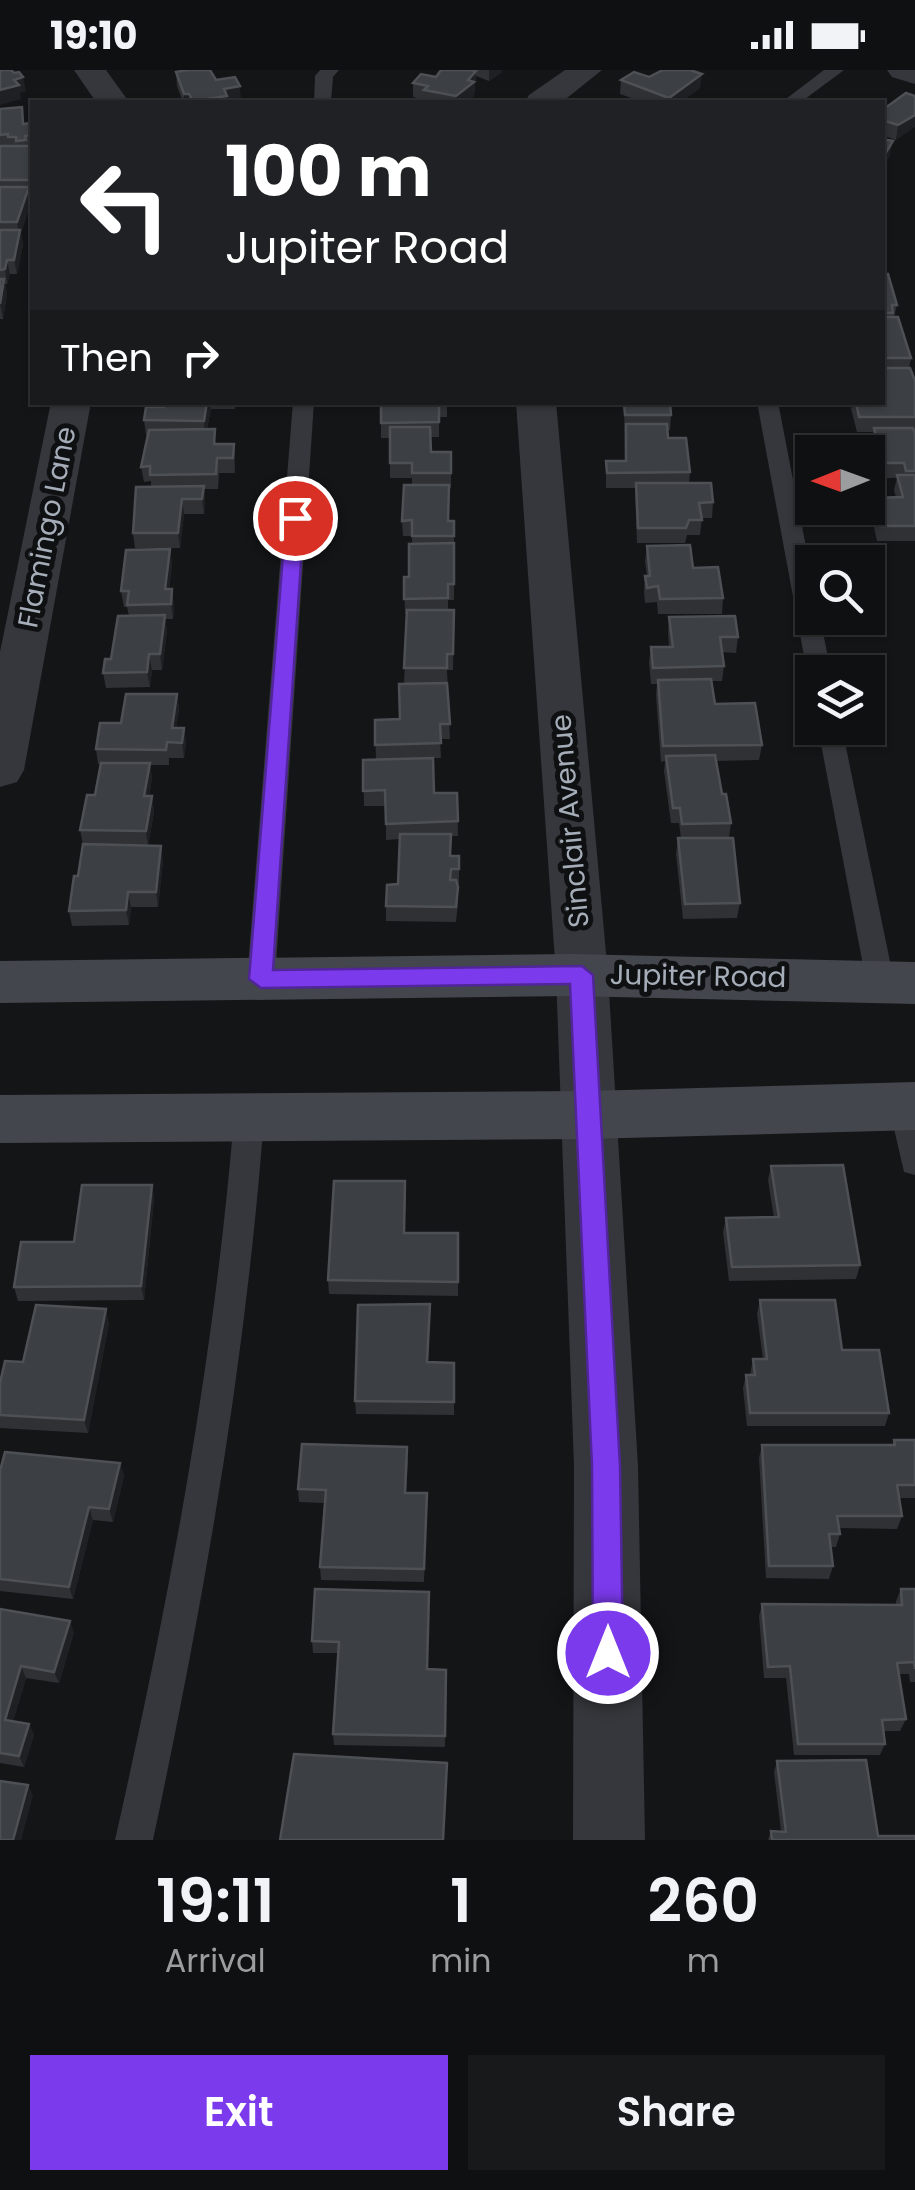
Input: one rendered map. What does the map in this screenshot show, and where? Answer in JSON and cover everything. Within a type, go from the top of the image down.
[{"type":"main road","name":"Jupiter Road","points":[[0,982],[582,975],[779,976],[897,982]]},
{"type":"main road","points":[[0,1119],[588,1115],[910,1106]]},
{"type":"street","points":[[90,70],[111,100]]},
{"type":"street","points":[[545,100],[586,70]]},
{"type":"street","points":[[903,70],[915,74]]},
{"type":"street","name":"Flamingo Lane","points":[[0,770],[70,405]]},
{"type":"street","name":"Sinclair Avenue","points":[[536,405],[582,975],[606,1466],[610,1840]]},
{"type":"lane","points":[[323,100],[324,76],[330,70]]},
{"type":"lane","points":[[793,100],[835,70]]},
{"type":"lane","points":[[261,979],[304,405]]},
{"type":"lane","points":[[768,405],[816,655]]},
{"type":"lane","points":[[834,745],[897,982]]},
{"type":"lane","points":[[910,1106],[915,1163]]},
{"type":"lane","points":[[134,1840],[178,1640],[217,1413],[242,1226],[249,1117]]},
{"type":"building","points":[[0,70],[19,72],[23,77],[14,80],[19,85],[0,90]]},
{"type":"building","points":[[210,70],[216,80],[235,77],[240,86],[224,89],[227,96],[192,100],[184,94],[176,72]]},
{"type":"building","points":[[441,70],[476,71],[468,80],[474,82],[456,96],[424,90],[428,86],[413,83],[421,74],[436,77]]},
{"type":"building","points":[[663,70],[702,74],[669,98],[621,80],[634,72],[649,77]]},
{"type":"building","points":[[906,93],[915,96],[915,115],[898,125],[885,121],[888,106]]},
{"type":"building","points":[[22,107],[23,124],[30,123],[26,140],[0,135],[0,109]]},
{"type":"building","points":[[0,146],[30,146],[30,180],[0,180]]},
{"type":"building","points":[[0,187],[29,187],[17,222],[0,222]]},
{"type":"building","points":[[0,230],[20,230],[14,260],[7,260],[5,269],[0,270]]},
{"type":"building","points":[[885,274],[897,305],[892,305],[893,313],[885,313]]},
{"type":"building","points":[[885,317],[898,317],[911,358],[885,358]]},
{"type":"building","points":[[885,368],[910,368],[915,381],[915,417],[859,417],[857,405],[885,405]]},
{"type":"building","points":[[207,405],[204,421],[144,420],[146,407]]},
{"type":"building","points":[[381,405],[439,405],[439,422],[381,423]]},
{"type":"building","points":[[624,405],[670,405],[671,415],[625,415]]},
{"type":"building","points":[[626,424],[667,424],[668,438],[686,438],[690,472],[607,473],[606,461],[626,461]]},
{"type":"building","points":[[390,427],[430,427],[431,452],[451,452],[451,473],[412,473],[412,463],[390,463]]},
{"type":"building","points":[[874,428],[913,428],[915,471],[906,471],[904,463],[885,463],[885,435],[876,435]]},
{"type":"building","points":[[215,429],[214,444],[234,444],[233,458],[217,458],[216,474],[150,475],[150,466],[141,467],[149,430]]},
{"type":"building","points":[[897,475],[915,475],[915,526],[880,526],[885,525],[885,498],[903,497]]},
{"type":"building","points":[[636,483],[711,483],[713,502],[699,503],[702,520],[689,520],[686,528],[638,528]]},
{"type":"building","points":[[404,485],[449,485],[448,521],[454,521],[454,536],[412,536],[412,520],[402,521]]},
{"type":"building","points":[[204,486],[202,499],[182,499],[178,533],[133,533],[136,487]]},
{"type":"building","points":[[454,543],[454,584],[448,584],[448,598],[404,599],[409,544]]},
{"type":"building","points":[[690,545],[693,568],[718,567],[723,598],[660,599],[658,586],[647,588],[647,546]]},
{"type":"building","points":[[170,549],[165,589],[172,589],[171,604],[127,605],[129,591],[121,591],[126,550]]},
{"type":"building","points":[[407,610],[454,610],[453,654],[447,654],[447,668],[404,668]]},
{"type":"building","points":[[165,615],[160,654],[149,654],[147,672],[103,673],[105,659],[111,659],[118,616]]},
{"type":"building","points":[[735,616],[738,637],[720,637],[724,666],[653,668],[651,647],[673,647],[669,617]]},
{"type":"building","points":[[711,679],[715,704],[755,703],[762,745],[663,746],[658,680]]},
{"type":"building","points":[[447,683],[450,724],[440,724],[441,743],[375,745],[375,720],[400,719],[399,684]]},
{"type":"building","points":[[126,694],[177,694],[172,728],[184,728],[182,743],[167,742],[166,750],[96,749],[100,723],[121,723]]},
{"type":"building","points":[[715,755],[731,823],[682,824],[680,808],[673,808],[666,756]]},
{"type":"building","points":[[433,758],[434,793],[457,793],[458,821],[386,824],[385,790],[363,791],[363,760]]},
{"type":"building","points":[[101,763],[150,763],[144,796],[152,796],[146,831],[80,830],[87,795],[95,795]]},
{"type":"building","points":[[400,834],[451,834],[450,856],[459,856],[459,869],[451,869],[450,880],[456,880],[458,887],[456,907],[386,906],[387,885],[398,884]]},
{"type":"building","points":[[678,838],[733,838],[740,903],[685,904]]},
{"type":"building","points":[[83,844],[161,846],[156,892],[128,892],[126,910],[69,911]]},
{"type":"building","points":[[843,1165],[860,1265],[732,1267],[726,1218],[779,1217],[771,1166]]},
{"type":"building","points":[[334,1181],[405,1181],[404,1233],[458,1233],[458,1282],[328,1280]]},
{"type":"building","points":[[82,1185],[152,1185],[141,1286],[14,1287],[21,1242],[74,1242]]},
{"type":"building","points":[[760,1300],[835,1300],[842,1350],[879,1350],[889,1413],[750,1413],[746,1375],[755,1375],[753,1359],[767,1359]]},
{"type":"building","points":[[430,1304],[427,1362],[454,1363],[454,1402],[355,1401],[358,1305]]},
{"type":"building","points":[[36,1305],[106,1309],[84,1420],[0,1415],[5,1361],[23,1362]]},
{"type":"building","points":[[894,1440],[915,1440],[915,1485],[897,1485],[902,1516],[837,1516],[840,1534],[829,1534],[833,1566],[769,1566],[762,1445],[895,1445]]},
{"type":"building","points":[[302,1444],[407,1447],[405,1493],[427,1493],[424,1569],[320,1567],[326,1490],[298,1489]]},
{"type":"building","points":[[5,1452],[120,1463],[109,1509],[89,1507],[69,1587],[0,1579],[0,1471]]},
{"type":"building","points":[[315,1589],[429,1592],[427,1669],[446,1670],[445,1736],[333,1734],[339,1642],[312,1641]]},
{"type":"building","points":[[901,1589],[915,1589],[915,1669],[914,1662],[897,1663],[906,1719],[882,1720],[885,1744],[798,1744],[790,1666],[768,1667],[762,1604],[902,1605]]},
{"type":"building","points":[[0,1609],[70,1621],[54,1672],[21,1666],[5,1720],[29,1724],[19,1756],[0,1753]]},
{"type":"building","points":[[294,1754],[447,1763],[443,1840],[280,1840]]},
{"type":"building","points":[[866,1760],[878,1836],[915,1836],[915,1840],[772,1840],[771,1831],[786,1832],[777,1761]]},
{"type":"building","points":[[0,1781],[28,1785],[13,1840],[0,1840]]},
{"type":"route","points":[[295,518],[261,979],[582,975],[606,1466],[608,1653]]}]
